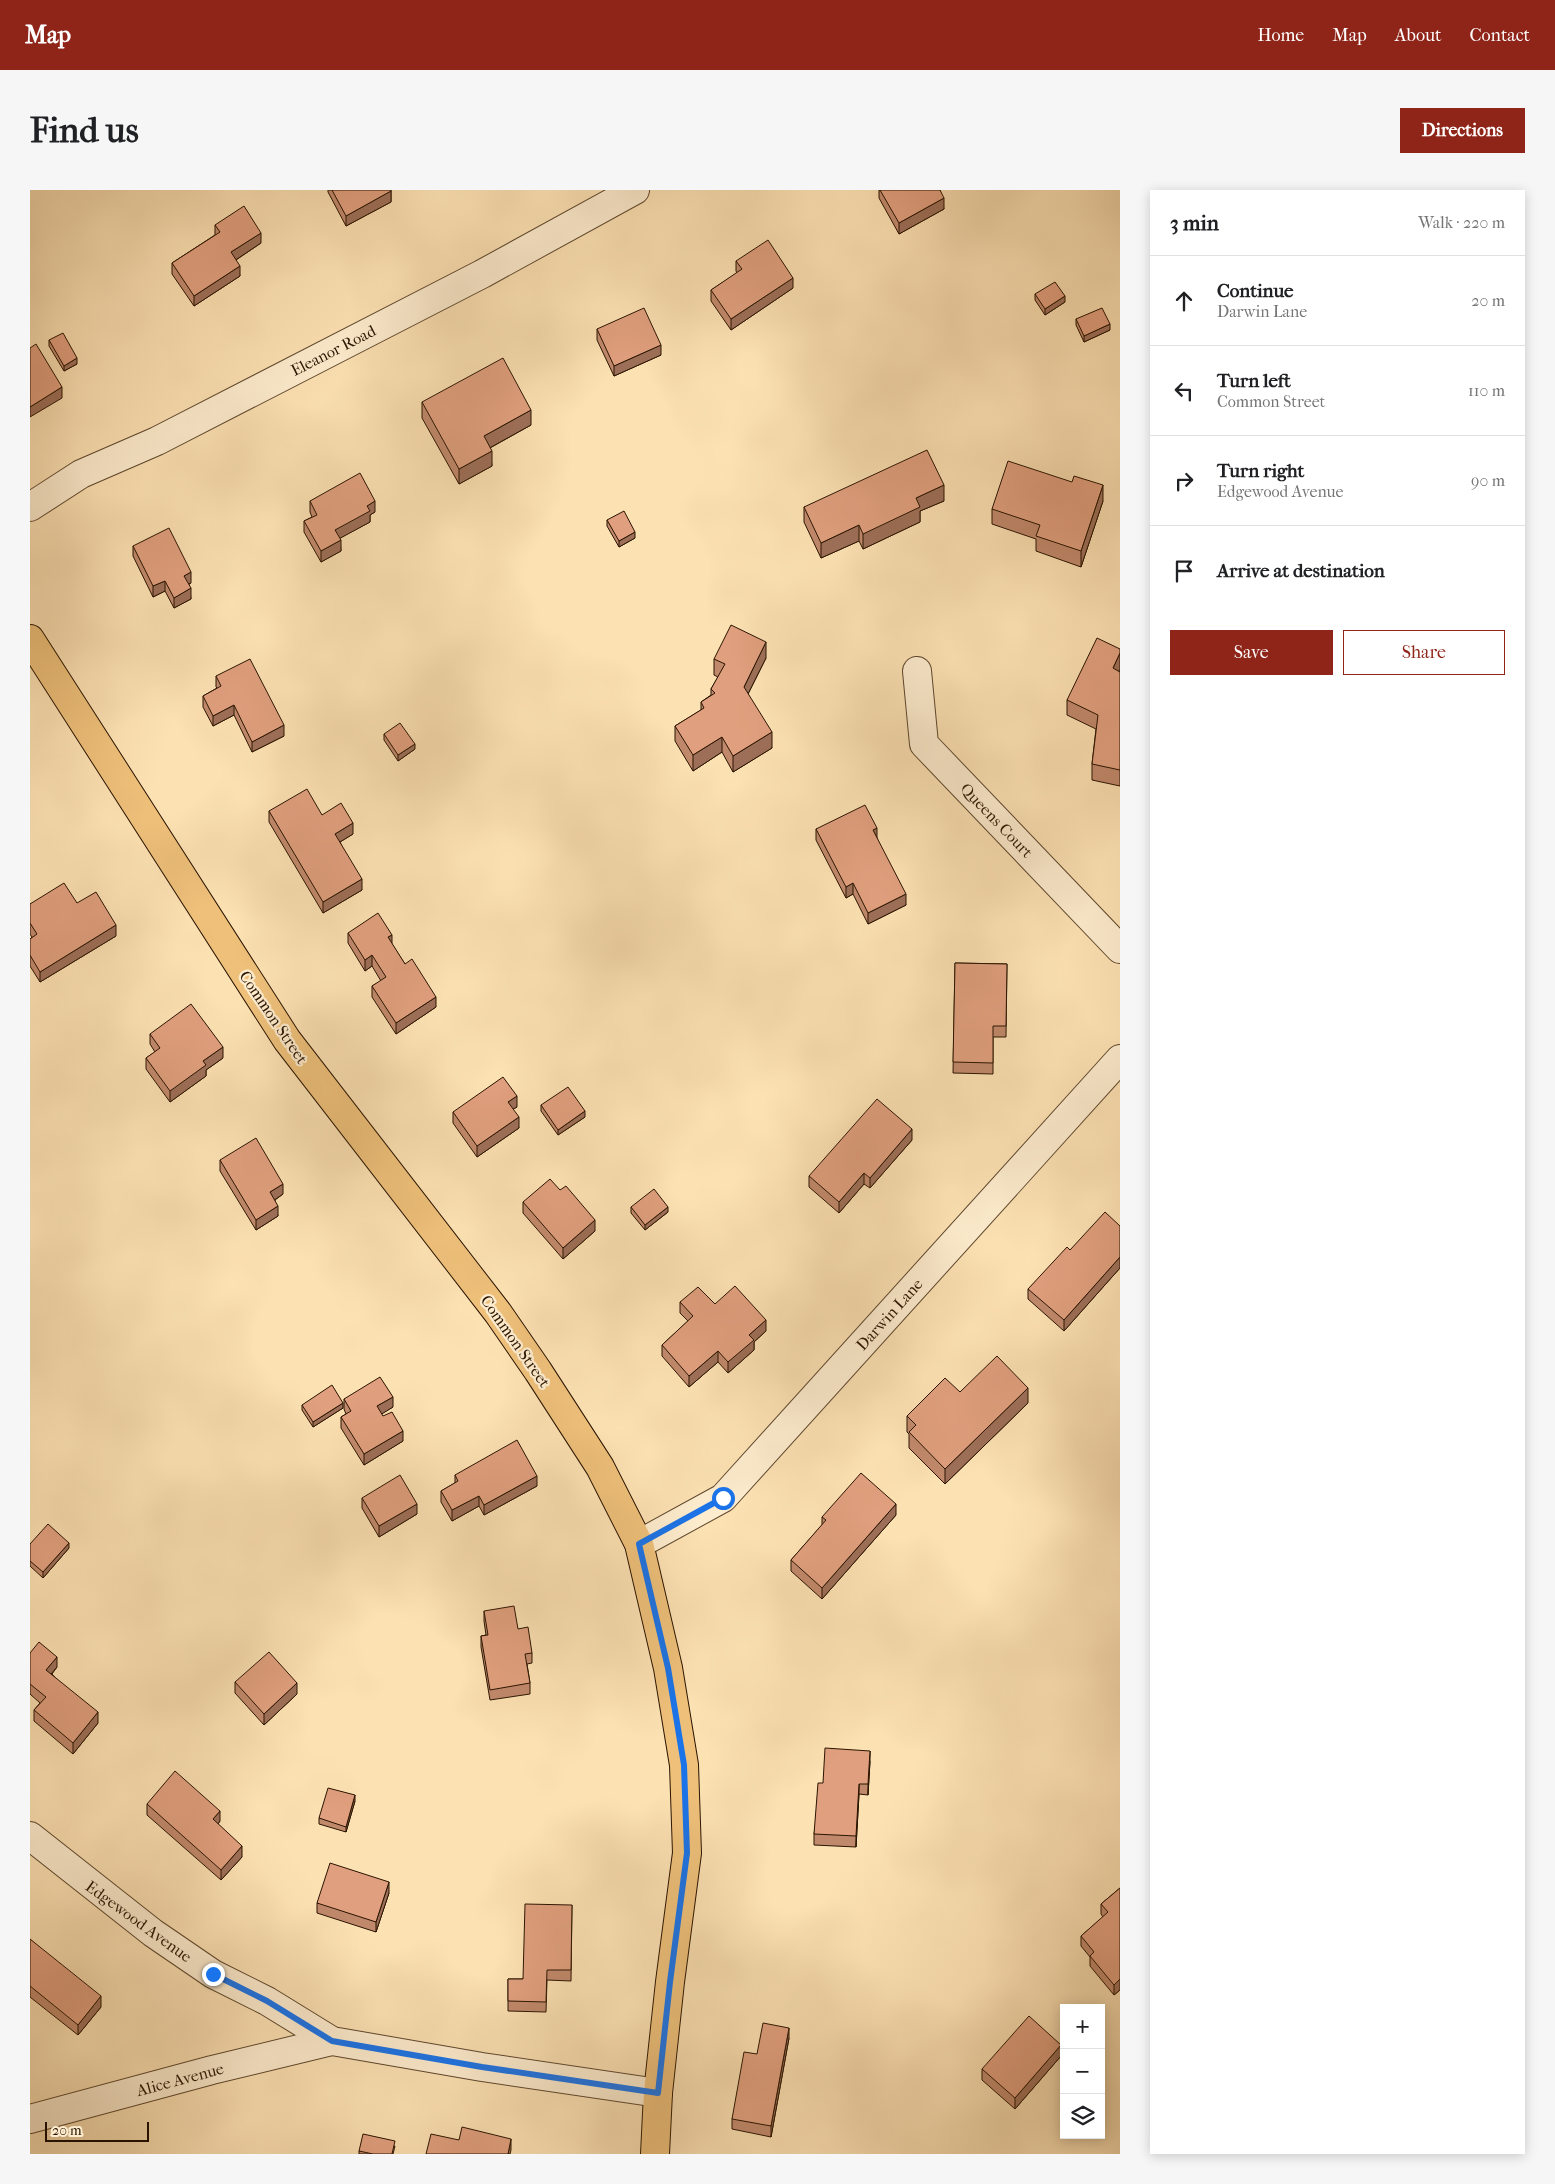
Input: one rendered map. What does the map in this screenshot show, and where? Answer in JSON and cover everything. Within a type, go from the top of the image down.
[{"type":"main road","name":"Common Street","points":[[30,639],[287,1040],[498,1313],[538,1371],[600,1467],[639,1544],[668,1668],[684,1765],[687,1853],[670,1982],[658,2093],[654,2154]]},
{"type":"street","name":"Eleanor Road","points":[[30,507],[81,474],[157,441],[482,274],[634,190]]},
{"type":"street","name":"Queens Court","points":[[917,671],[924,744],[1120,949]]},
{"type":"street","name":"Darwin Lane","points":[[639,1544],[723,1498],[1120,1059]]},
{"type":"street","name":"Edgewood Avenue","points":[[30,1836],[153,1934],[213,1974],[267,2001],[332,2041],[482,2067],[658,2093]]},
{"type":"street","name":"Alice Avenue","points":[[30,2120],[212,2070],[332,2041]]},
{"type":"building","points":[[332,190],[391,190],[391,191],[346,216]]},
{"type":"building","points":[[880,190],[940,190],[944,198],[899,223]]},
{"type":"building","points":[[244,206],[261,233],[231,252],[240,266],[194,296],[172,263],[220,232],[215,225]]},
{"type":"building","points":[[768,240],[793,278],[731,319],[711,290],[742,269],[736,261]]},
{"type":"building","points":[[1055,282],[1065,296],[1045,309],[1035,294]]},
{"type":"building","points":[[644,308],[661,345],[614,366],[597,329]]},
{"type":"building","points":[[1102,308],[1110,324],[1084,336],[1076,319]]},
{"type":"building","points":[[63,333],[77,358],[64,366],[49,340]]},
{"type":"building","points":[[36,344],[62,387],[30,407],[30,348]]},
{"type":"building","points":[[503,358],[531,410],[484,436],[492,451],[459,469],[422,402]]},
{"type":"building","points":[[927,450],[944,485],[916,498],[920,507],[863,534],[859,525],[821,543],[804,507]]},
{"type":"building","points":[[1008,461],[1072,482],[1074,476],[1103,485],[1081,551],[1036,536],[1040,525],[992,509]]},
{"type":"building","points":[[360,473],[375,501],[367,506],[370,511],[335,530],[341,540],[321,551],[304,521],[317,515],[310,501]]},
{"type":"building","points":[[624,511],[635,532],[619,541],[607,520]]},
{"type":"building","points":[[169,528],[191,572],[184,576],[191,588],[174,598],[165,581],[153,586],[133,546]]},
{"type":"building","points":[[731,625],[766,642],[744,687],[772,732],[733,756],[722,737],[693,755],[675,726],[704,708],[701,702],[715,693],[711,689],[725,664],[714,659]]},
{"type":"building","points":[[1097,638],[1120,649],[1113,668],[1120,672],[1120,770],[1092,764],[1098,715],[1067,700]]},
{"type":"building","points":[[250,659],[284,725],[252,742],[234,705],[213,716],[203,696],[221,686],[216,676]]},
{"type":"building","points":[[400,723],[415,744],[398,755],[384,734]]},
{"type":"building","points":[[307,789],[322,815],[341,803],[353,823],[335,834],[362,879],[323,902],[269,811]]},
{"type":"building","points":[[865,805],[877,828],[873,830],[906,894],[868,913],[853,883],[846,887],[816,829]]},
{"type":"building","points":[[64,883],[77,903],[96,892],[116,925],[40,972],[30,955],[30,939],[37,934],[30,923],[30,904]]},
{"type":"building","points":[[378,913],[392,935],[388,937],[405,964],[412,959],[436,997],[396,1023],[372,986],[386,977],[372,955],[365,960],[348,933]]},
{"type":"building","points":[[955,963],[1007,964],[1006,1026],[993,1026],[993,1063],[953,1062]]},
{"type":"building","points":[[191,1004],[223,1047],[203,1061],[206,1065],[170,1091],[146,1058],[160,1048],[150,1034]]},
{"type":"building","points":[[503,1077],[517,1096],[508,1102],[519,1117],[477,1146],[453,1112]]},
{"type":"building","points":[[568,1087],[585,1111],[558,1130],[541,1105]]},
{"type":"building","points":[[877,1099],[912,1129],[870,1178],[864,1173],[839,1202],[809,1176]]},
{"type":"building","points":[[256,1138],[283,1184],[270,1192],[278,1206],[256,1220],[220,1160]]},
{"type":"building","points":[[550,1179],[560,1190],[566,1186],[595,1220],[563,1248],[523,1202]]},
{"type":"building","points":[[654,1189],[668,1207],[645,1225],[631,1207]]},
{"type":"building","points":[[1105,1212],[1120,1226],[1120,1257],[1064,1320],[1028,1289],[1067,1247],[1070,1250]]},
{"type":"building","points":[[735,1286],[766,1320],[749,1335],[754,1340],[728,1362],[718,1351],[689,1376],[662,1345],[693,1316],[680,1302],[698,1287],[715,1304]]},
{"type":"building","points":[[997,1356],[1028,1388],[945,1469],[909,1432],[916,1425],[907,1416],[945,1378],[960,1392]]},
{"type":"building","points":[[380,1377],[393,1397],[377,1406],[383,1416],[392,1412],[403,1431],[364,1454],[341,1417],[351,1411],[344,1399]]},
{"type":"building","points":[[332,1385],[343,1403],[313,1422],[302,1405]]},
{"type":"building","points":[[517,1440],[537,1476],[484,1505],[479,1496],[452,1510],[441,1491],[458,1481],[455,1475]]},
{"type":"building","points":[[861,1473],[896,1504],[822,1588],[791,1560],[826,1520],[822,1517]]},
{"type":"building","points":[[400,1475],[417,1504],[379,1526],[362,1498]]},
{"type":"building","points":[[48,1524],[69,1543],[43,1572],[30,1561],[30,1544]]},
{"type":"building","points":[[514,1606],[518,1629],[528,1627],[532,1653],[525,1654],[530,1683],[490,1690],[481,1636],[488,1635],[484,1611]]},
{"type":"building","points":[[39,1642],[57,1657],[46,1670],[98,1712],[73,1743],[34,1710],[46,1697],[30,1684],[30,1653]]},
{"type":"building","points":[[269,1652],[297,1683],[264,1714],[235,1682]]},
{"type":"building","points":[[825,1748],[870,1751],[868,1784],[859,1784],[856,1836],[814,1834],[818,1783],[823,1783]]},
{"type":"building","points":[[175,1771],[220,1811],[213,1819],[242,1846],[221,1870],[147,1804]]},
{"type":"building","points":[[328,1788],[355,1795],[346,1827],[319,1818]]},
{"type":"building","points":[[330,1863],[389,1882],[376,1922],[317,1903]]},
{"type":"building","points":[[1120,1888],[1120,1979],[1114,1985],[1090,1956],[1094,1952],[1081,1936],[1108,1912],[1101,1904]]},
{"type":"building","points":[[525,1904],[572,1905],[571,1970],[547,1970],[546,2002],[508,2001],[508,1979],[523,1979]]},
{"type":"building","points":[[30,1939],[101,1996],[78,2025],[30,1986]]},
{"type":"building","points":[[1029,2016],[1060,2044],[1015,2098],[982,2069]]},
{"type":"building","points":[[763,2023],[789,2028],[771,2126],[732,2119],[744,2052],[757,2054]]},
{"type":"building","points":[[462,2127],[511,2139],[508,2154],[426,2154],[431,2134],[459,2140]]},
{"type":"building","points":[[363,2134],[395,2141],[392,2154],[373,2154],[359,2151]]},
{"type":"route","points":[[213,1974],[267,2001],[332,2041],[482,2067],[658,2093],[687,1853],[684,1765],[668,1668],[639,1544],[723,1498]]}]
